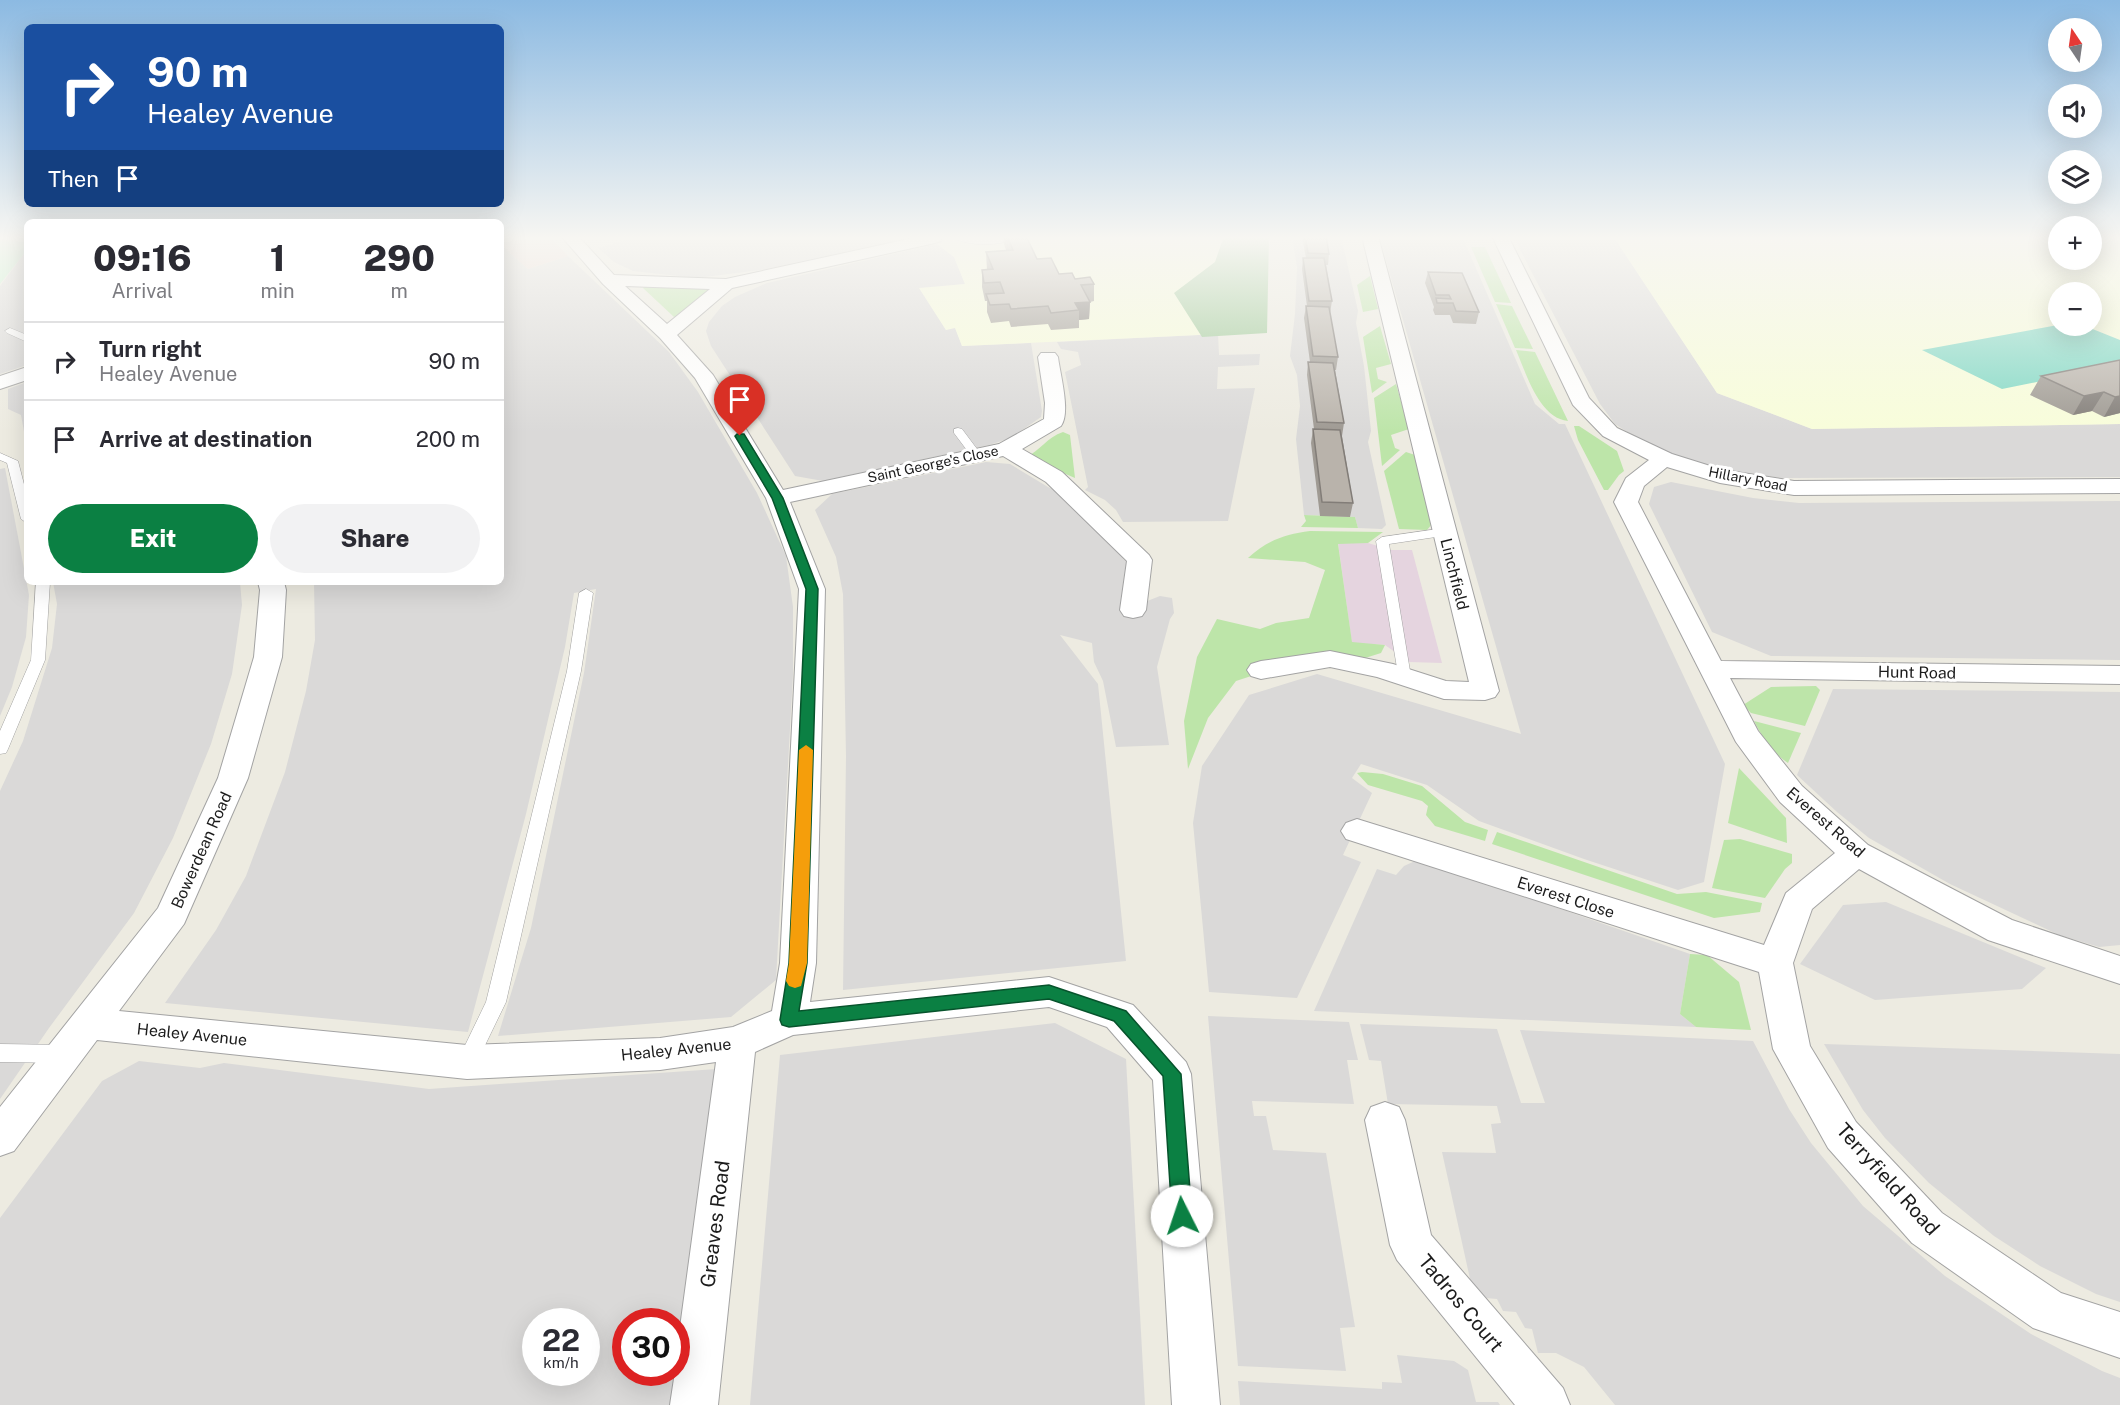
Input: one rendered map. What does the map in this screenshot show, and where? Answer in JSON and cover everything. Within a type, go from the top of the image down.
[{"type":"street","points":[[632,302],[667,334],[703,375],[777,498],[812,589],[798,963],[789,1020]]},
{"type":"street","points":[[667,334],[705,302]]},
{"type":"street","name":"Linchfield","points":[[1261,670],[1330,659],[1404,677],[1444,690],[1485,691],[1387,302]]},
{"type":"street","name":"Hillary Road","points":[[1532,302],[1580,401],[1610,432],[1664,459],[1720,476],[1794,488],[2120,486]]},
{"type":"street","name":"Saint George's Close","points":[[777,498],[1006,449],[1054,422],[1055,403],[1048,357]]},
{"type":"street","points":[[0,383],[24,374]]},
{"type":"street","points":[[1006,449],[1054,477],[1140,560],[1133,610]]},
{"type":"street","name":"Everest Road","points":[[1664,459],[1634,483],[1626,502],[1746,735],[1791,794],[1856,853],[2000,930],[2120,970]]},
{"type":"street","name":"Bowerdean Road","points":[[0,1138],[172,915],[233,778],[268,657],[272,585]]},
{"type":"street","name":"Hunt Road","points":[[1714,669],[2120,675]]},
{"type":"street","name":"Everest Close","points":[[1357,831],[1775,963]]},
{"type":"street","points":[[1775,963],[1798,902],[1856,853]]},
{"type":"street","name":"Terryfield Road","points":[[1775,963],[1792,1049],[1842,1135],[1927,1228],[2049,1312],[2120,1335]]},
{"type":"street","name":"Healey Avenue","points":[[90,1024],[467,1062],[660,1054],[737,1043],[789,1020],[1049,992],[1120,1016],[1172,1074],[1196,1405]]},
{"type":"street","name":"Greaves Road","points":[[694,1405],[737,1043]]},
{"type":"street","name":"Tadros Court","points":[[1385,1120],[1412,1245],[1546,1405]]},
{"type":"lane","points":[[10,332],[24,338]]},
{"type":"lane","points":[[958,431],[976,455]]},
{"type":"lane","points":[[0,456],[12,461],[24,507]]},
{"type":"lane","points":[[1404,677],[1382,541],[1445,532]]},
{"type":"lane","points":[[0,749],[38,660],[43,585]]},
{"type":"lane","points":[[467,1062],[496,1002],[574,671],[586,593]]},
{"type":"lane","points":[[0,1053],[66,1054]]},
{"type":"shaded area","points":[[0,302],[24,302],[24,366],[0,374]]},
{"type":"shaded area","points":[[504,302],[616,302],[669,352],[698,392],[757,493],[786,556],[793,607],[793,675],[776,980],[731,1017],[498,1036],[531,928],[584,673],[596,589],[574,593],[565,647],[526,814],[468,1032],[165,1003],[216,930],[246,876],[285,772],[306,691],[315,640],[314,585],[504,585]]},
{"type":"shaded area","points":[[728,302],[928,302],[946,330],[955,327],[962,346],[1031,343],[1041,417],[1011,438],[989,445],[823,481],[795,476],[711,346],[706,331],[709,322]]},
{"type":"shaded area","points":[[928,302],[1263,302],[1263,332],[962,346],[955,328],[946,330]]},
{"type":"shaded area","points":[[1296,302],[1356,302],[1358,311],[1356,323],[1364,366],[1371,431],[1368,442],[1386,525],[1382,529],[1358,528],[1355,517],[1304,515],[1296,439],[1300,406],[1297,375],[1290,356]]},
{"type":"shaded area","points":[[1398,302],[1490,302],[1535,404],[1559,424],[1565,424],[1725,764],[1704,882],[1678,890],[1584,859],[1479,821],[1427,785],[1361,764],[1352,778],[1372,793],[1343,855],[1361,862],[1297,998],[1209,992],[1193,823],[1202,766],[1249,695],[1317,674],[1521,734]]},
{"type":"shaded area","points":[[1547,302],[1656,302],[1717,393],[1812,429],[2120,424],[2120,477],[1781,478],[1711,468],[1683,459],[1638,439],[1615,424],[1600,404]]},
{"type":"shaded area","points":[[1656,302],[2048,302],[2048,336],[2102,336],[2102,302],[2120,302],[2120,424],[1812,429],[1717,393]]},
{"type":"shaded area","points":[[2048,327],[2048,336],[2102,336],[2102,333],[2120,340],[2120,365],[2002,389],[1922,350]]},
{"type":"shaded area","points":[[1218,334],[1219,355],[1260,354],[1259,365],[1218,367],[1217,389],[1255,388],[1228,521],[1123,522],[1116,510],[1105,500],[1085,490],[1088,487],[1065,372],[1081,365],[1078,352],[1061,349],[1057,342]]},
{"type":"shaded area","points":[[24,383],[24,432],[21,415],[8,409],[8,389]]},
{"type":"shaded area","points":[[986,462],[1010,464],[1048,487],[1086,504],[1124,560],[1134,561],[1132,607],[1160,596],[1172,598],[1174,613],[1170,619],[1157,667],[1169,745],[1116,747],[1103,681],[1094,662],[1092,643],[1060,635],[1098,684],[1126,961],[843,990],[846,756],[843,594],[836,557],[815,510],[832,494]]},
{"type":"shaded area","points":[[5,468],[24,569],[24,585],[27,585],[29,595],[26,637],[12,687],[0,716],[0,469]]},
{"type":"shaded area","points":[[1671,482],[1753,498],[1799,503],[2120,501],[2120,660],[1771,656],[1712,632],[1649,504],[1654,487]]},
{"type":"shaded area","points":[[1338,543],[1368,543],[1391,550],[1412,550],[1442,663],[1409,662],[1385,645],[1352,643]]},
{"type":"shaded area","points":[[54,585],[240,585],[242,605],[232,674],[211,744],[173,838],[134,913],[0,1099],[0,791],[23,741],[52,648],[57,604]]},
{"type":"shaded area","points":[[1833,689],[2120,692],[2120,945],[2099,947],[2059,935],[1950,884],[1869,838],[1837,812],[1797,775]]},
{"type":"shaded area","points":[[1415,861],[1425,862],[1690,954],[1680,1014],[1696,1027],[1314,1011],[1377,869],[1396,875],[1404,866]]},
{"type":"shaded area","points":[[1886,902],[2046,968],[2022,989],[1875,1000],[1800,964],[1843,905]]},
{"type":"shaded area","points":[[1208,1016],[1349,1022],[1358,1060],[1347,1060],[1354,1104],[1252,1101],[1254,1116],[1266,1116],[1273,1150],[1326,1153],[1355,1327],[1340,1328],[1346,1371],[1238,1366]]},
{"type":"shaded area","points":[[1055,1023],[1126,1059],[1145,1405],[750,1405],[780,1055]]},
{"type":"shaded area","points":[[1360,1024],[1497,1029],[1521,1103],[1545,1103],[1520,1030],[1753,1041],[1789,1109],[1811,1143],[1863,1206],[1945,1276],[2031,1334],[2120,1378],[2120,1405],[1615,1405],[1584,1367],[1556,1353],[1538,1353],[1532,1329],[1525,1328],[1516,1312],[1503,1311],[1497,1299],[1474,1297],[1442,1152],[1496,1153],[1491,1124],[1501,1123],[1497,1106],[1388,1104],[1381,1061],[1369,1060]]},
{"type":"shaded area","points":[[1824,1044],[2120,1054],[2120,1302],[2096,1294],[2040,1266],[1994,1236],[1929,1183],[1885,1138],[1863,1110]]},
{"type":"shaded area","points":[[139,1061],[200,1068],[224,1063],[429,1089],[731,1068],[690,1405],[0,1405],[0,1218],[102,1081]]},
{"type":"shaded area","points":[[1397,1355],[1454,1361],[1468,1370],[1476,1402],[1498,1402],[1500,1405],[1240,1405],[1238,1381],[1382,1389],[1382,1382],[1402,1383]]},
{"type":"green space","points":[[658,302],[696,302],[680,316],[674,317]]},
{"type":"green space","points":[[1179,302],[1268,302],[1267,333],[1202,337]]},
{"type":"green space","points":[[1361,302],[1376,302],[1378,309],[1363,312]]},
{"type":"green space","points":[[1496,304],[1512,306],[1533,349],[1515,348]]},
{"type":"green space","points":[[1380,326],[1391,364],[1376,368],[1378,379],[1387,382],[1372,393],[1363,337]]},
{"type":"green space","points":[[1516,350],[1535,352],[1568,421],[1549,412],[1541,403],[1529,382]]},
{"type":"green space","points":[[1396,384],[1409,429],[1391,435],[1395,448],[1400,450],[1382,466],[1374,398]]},
{"type":"green space","points":[[1574,426],[1579,426],[1617,451],[1624,471],[1608,490],[1604,490],[1578,440]]},
{"type":"green space","points":[[1063,432],[1070,435],[1075,478],[1026,457],[1052,437]]},
{"type":"green space","points":[[1406,452],[1415,455],[1432,524],[1427,530],[1399,529],[1384,471]]},
{"type":"green space","points":[[1304,515],[1355,517],[1358,528],[1301,527],[1306,521]]},
{"type":"green space","points":[[1310,531],[1383,532],[1368,543],[1338,544],[1352,642],[1385,645],[1381,653],[1362,659],[1291,663],[1236,681],[1208,718],[1188,769],[1184,721],[1197,657],[1217,619],[1260,629],[1276,623],[1309,618],[1325,570],[1305,562],[1248,558],[1276,539]]},
{"type":"green space","points":[[1816,686],[1820,690],[1805,726],[1751,713],[1743,705],[1771,687]]},
{"type":"green space","points":[[1754,721],[1801,733],[1788,763],[1768,744]]},
{"type":"green space","points":[[1739,768],[1786,818],[1787,843],[1728,823]]},
{"type":"green space","points":[[1357,773],[1383,774],[1422,786],[1465,822],[1488,830],[1485,841],[1435,826],[1426,815],[1428,806],[1422,801],[1368,785]]},
{"type":"green space","points":[[1497,832],[1677,894],[1706,892],[1762,903],[1760,912],[1714,918],[1492,844]]},
{"type":"green space","points":[[1740,839],[1792,854],[1792,863],[1785,869],[1765,898],[1712,888],[1724,840]]},
{"type":"green space","points":[[1690,954],[1707,955],[1739,982],[1751,1030],[1696,1027],[1680,1014]]},
{"type":"building","points":[[989,302],[1090,302],[1075,303],[1079,310],[1051,313],[1048,306],[1011,309],[1009,304],[990,305]]},
{"type":"building","points":[[1474,302],[1479,312],[1456,311],[1453,303],[1437,303]]},
{"type":"building","points":[[1306,306],[1329,307],[1338,357],[1313,356]]},
{"type":"building","points":[[2120,360],[2120,396],[2115,397],[2104,392],[2084,396],[2041,376]]},
{"type":"building","points":[[1308,362],[1333,363],[1344,423],[1317,422]]},
{"type":"building","points":[[1313,429],[1340,430],[1353,503],[1322,502]]},
{"type":"slow traffic","points":[[795,981],[798,963],[806,750]]},
{"type":"route","points":[[740,436],[777,498],[812,589],[798,963],[789,1020],[1049,992],[1120,1016],[1172,1074],[1182,1216]]}]
